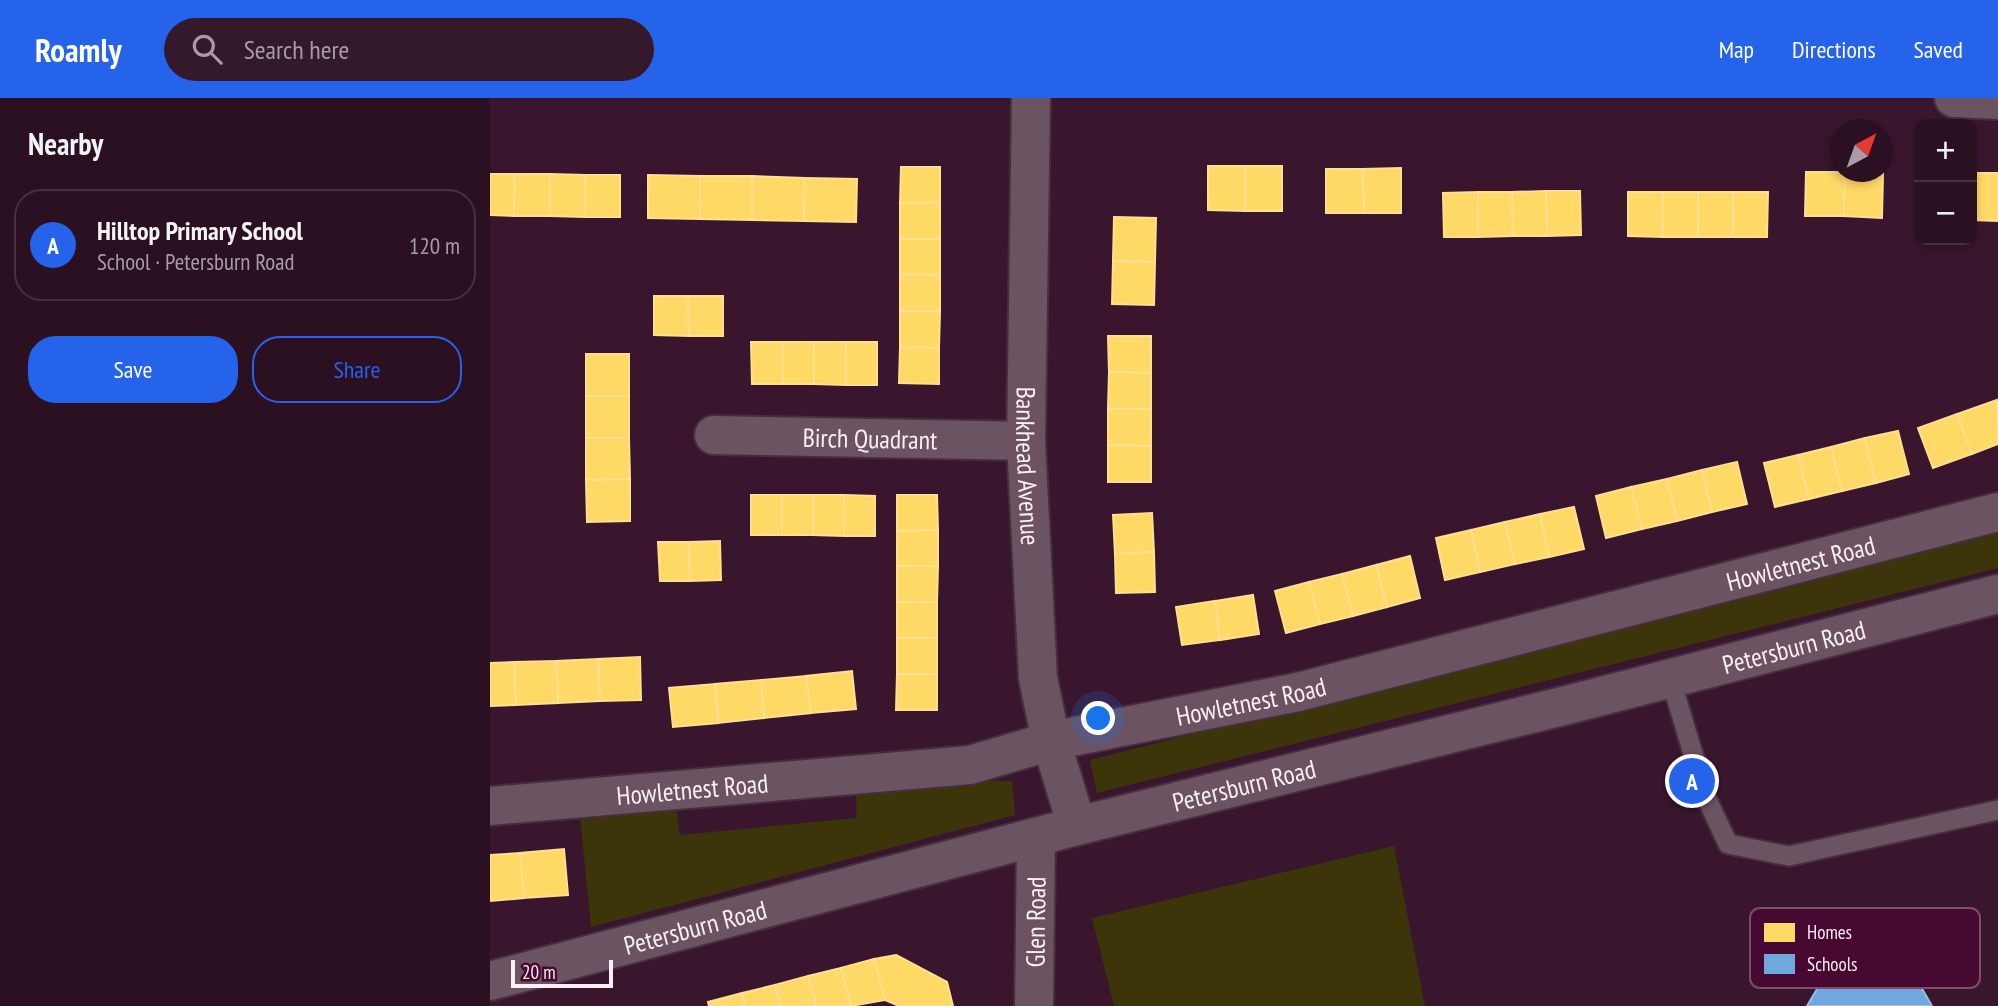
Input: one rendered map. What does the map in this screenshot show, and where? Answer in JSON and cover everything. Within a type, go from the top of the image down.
[{"type":"street","name":"Bankhead Avenue","points":[[1031,98],[1027,441],[1038,678],[1051,741],[1077,826]]},
{"type":"street","points":[[1954,98],[1998,100]]},
{"type":"street","name":"Birch Quadrant","points":[[714,435],[1027,441]]},
{"type":"street","name":"Howletnest Road","points":[[490,806],[970,765],[1051,741],[1298,692],[1998,512]]},
{"type":"street","name":"Petersburn Road","points":[[490,981],[1077,826],[1998,594]]},
{"type":"street","name":"Glen Road","points":[[1034,1006],[1037,838]]},
{"type":"lane","points":[[1670,677],[1706,797],[1728,844],[1789,856],[1998,810]]},
{"type":"shaded area","points":[[1998,529],[1998,568],[1097,793],[1090,760]]},
{"type":"shaded area","points":[[974,781],[1012,781],[1015,815],[591,927],[580,817],[676,807],[680,835],[857,818],[856,794]]},
{"type":"shaded area","points":[[1394,846],[1425,1006],[1114,1006],[1092,918]]},
{"type":"building: Homes","points":[[1208,166],[1245,166],[1245,211],[1208,210]]},
{"type":"building: Homes","points":[[1245,166],[1282,166],[1282,211],[1245,211]]},
{"type":"building: Homes","points":[[901,167],[940,167],[940,203],[900,203]]},
{"type":"building: Homes","points":[[1401,168],[1401,213],[1364,213],[1363,169]]},
{"type":"building: Homes","points":[[1326,169],[1363,169],[1364,213],[1326,213]]},
{"type":"building: Homes","points":[[1806,172],[1830,172],[1830,182],[1845,182],[1844,216],[1805,216]]},
{"type":"building: Homes","points":[[1977,173],[1998,173],[1998,221],[1977,220]]},
{"type":"building: Homes","points":[[490,174],[515,174],[514,216],[490,215]]},
{"type":"building: Homes","points":[[515,174],[550,174],[550,216],[514,216]]},
{"type":"building: Homes","points":[[550,174],[585,175],[585,217],[550,216]]},
{"type":"building: Homes","points":[[585,175],[620,175],[620,217],[585,217]]},
{"type":"building: Homes","points":[[648,175],[700,176],[700,219],[648,218]]},
{"type":"building: Homes","points":[[700,176],[752,176],[752,220],[700,219]]},
{"type":"building: Homes","points":[[752,176],[805,178],[804,221],[752,220]]},
{"type":"building: Homes","points":[[805,178],[857,179],[856,222],[804,221]]},
{"type":"building: Homes","points":[[1845,182],[1883,182],[1882,218],[1844,216]]},
{"type":"building: Homes","points":[[1546,191],[1580,191],[1581,235],[1547,236]]},
{"type":"building: Homes","points":[[1546,191],[1547,236],[1513,236],[1512,192]]},
{"type":"building: Homes","points":[[1478,192],[1478,237],[1444,237],[1443,193]]},
{"type":"building: Homes","points":[[1478,192],[1512,192],[1513,236],[1478,237]]},
{"type":"building: Homes","points":[[1628,192],[1663,192],[1663,237],[1628,236]]},
{"type":"building: Homes","points":[[1663,192],[1698,192],[1698,237],[1663,237]]},
{"type":"building: Homes","points":[[1698,192],[1733,192],[1733,237],[1698,237]]},
{"type":"building: Homes","points":[[1733,192],[1768,192],[1767,237],[1733,237]]},
{"type":"building: Homes","points":[[900,203],[940,203],[940,239],[900,239]]},
{"type":"building: Homes","points":[[1114,217],[1156,218],[1155,262],[1113,261]]},
{"type":"building: Homes","points":[[900,239],[940,239],[940,275],[900,275]]},
{"type":"building: Homes","points":[[1113,261],[1155,262],[1154,305],[1112,304]]},
{"type":"building: Homes","points":[[900,275],[940,275],[940,311],[900,311]]},
{"type":"building: Homes","points":[[654,296],[688,296],[689,336],[654,335]]},
{"type":"building: Homes","points":[[688,296],[723,296],[723,336],[689,336]]},
{"type":"building: Homes","points":[[900,311],[940,311],[939,348],[900,347]]},
{"type":"building: Homes","points":[[1108,336],[1151,336],[1151,373],[1109,372]]},
{"type":"building: Homes","points":[[751,342],[783,342],[783,384],[752,384]]},
{"type":"building: Homes","points":[[783,342],[814,342],[814,384],[783,384]]},
{"type":"building: Homes","points":[[814,342],[846,342],[846,385],[814,384]]},
{"type":"building: Homes","points":[[846,342],[877,342],[877,385],[846,385]]},
{"type":"building: Homes","points":[[900,347],[939,348],[939,384],[899,383]]},
{"type":"building: Homes","points":[[586,354],[629,354],[629,396],[586,396]]},
{"type":"building: Homes","points":[[1109,372],[1151,373],[1151,409],[1108,409]]},
{"type":"building: Homes","points":[[586,396],[629,396],[629,438],[586,438]]},
{"type":"building: Homes","points":[[1997,400],[1998,444],[1972,454],[1957,414]]},
{"type":"building: Homes","points":[[1108,409],[1151,409],[1151,446],[1108,445]]},
{"type":"building: Homes","points":[[1957,414],[1972,454],[1933,468],[1918,428]]},
{"type":"building: Homes","points":[[1898,431],[1909,474],[1876,483],[1865,438]]},
{"type":"building: Homes","points":[[586,438],[629,438],[630,479],[586,480]]},
{"type":"building: Homes","points":[[1865,438],[1876,483],[1842,491],[1831,447]]},
{"type":"building: Homes","points":[[1108,445],[1151,446],[1151,482],[1108,482]]},
{"type":"building: Homes","points":[[1831,447],[1842,491],[1809,499],[1798,455]]},
{"type":"building: Homes","points":[[1798,455],[1809,499],[1775,507],[1764,463]]},
{"type":"building: Homes","points":[[1737,462],[1747,504],[1712,512],[1702,470]]},
{"type":"building: Homes","points":[[1702,470],[1712,512],[1677,521],[1667,479]]},
{"type":"building: Homes","points":[[630,479],[630,521],[587,522],[586,480]]},
{"type":"building: Homes","points":[[1667,479],[1677,521],[1642,529],[1631,487]]},
{"type":"building: Homes","points":[[1631,487],[1642,529],[1606,538],[1596,496]]},
{"type":"building: Homes","points":[[751,495],[782,495],[782,535],[751,535]]},
{"type":"building: Homes","points":[[782,495],[813,495],[813,535],[782,535]]},
{"type":"building: Homes","points":[[813,495],[844,495],[844,536],[813,535]]},
{"type":"building: Homes","points":[[844,495],[875,496],[875,536],[844,536]]},
{"type":"building: Homes","points":[[897,495],[937,495],[938,530],[897,531]]},
{"type":"building: Homes","points":[[1574,507],[1584,549],[1549,557],[1540,514]]},
{"type":"building: Homes","points":[[1152,513],[1154,552],[1115,554],[1113,515]]},
{"type":"building: Homes","points":[[1540,514],[1549,557],[1515,564],[1505,522]]},
{"type":"building: Homes","points":[[1505,522],[1515,564],[1480,572],[1471,530]]},
{"type":"building: Homes","points":[[938,530],[938,566],[897,566],[897,531]]},
{"type":"building: Homes","points":[[1471,530],[1480,572],[1445,580],[1436,538]]},
{"type":"building: Homes","points":[[720,541],[721,580],[690,581],[689,542]]},
{"type":"building: Homes","points":[[658,542],[689,542],[690,581],[660,581]]},
{"type":"building: Homes","points":[[1154,552],[1155,592],[1116,593],[1115,554]]},
{"type":"building: Homes","points":[[1410,556],[1420,598],[1387,607],[1376,565]]},
{"type":"building: Homes","points":[[1376,565],[1387,607],[1353,616],[1342,574]]},
{"type":"building: Homes","points":[[897,566],[938,566],[937,602],[897,602]]},
{"type":"building: Homes","points":[[1342,574],[1353,616],[1320,624],[1309,582]]},
{"type":"building: Homes","points":[[1309,582],[1320,624],[1286,633],[1275,591]]},
{"type":"building: Homes","points":[[1253,595],[1259,634],[1220,640],[1215,601]]},
{"type":"building: Homes","points":[[1215,601],[1220,640],[1182,645],[1176,607]]},
{"type":"building: Homes","points":[[897,602],[937,602],[937,638],[897,638]]},
{"type":"building: Homes","points":[[897,638],[937,638],[937,674],[897,674]]},
{"type":"building: Homes","points":[[640,657],[641,700],[600,701],[598,659]]},
{"type":"building: Homes","points":[[598,659],[600,701],[558,703],[556,661]]},
{"type":"building: Homes","points":[[556,661],[558,703],[516,705],[514,662]]},
{"type":"building: Homes","points":[[514,662],[516,705],[490,706],[490,663]]},
{"type":"building: Homes","points":[[852,671],[856,709],[811,713],[806,676]]},
{"type":"building: Homes","points":[[897,674],[937,674],[937,710],[896,710]]},
{"type":"building: Homes","points":[[806,676],[811,713],[764,718],[761,680]]},
{"type":"building: Homes","points":[[761,680],[764,718],[718,723],[715,684]]},
{"type":"building: Homes","points":[[715,684],[718,723],[673,727],[669,688]]},
{"type":"building: Homes","points":[[564,849],[568,895],[524,898],[520,853]]},
{"type":"building: Homes","points":[[520,853],[524,898],[490,901],[490,855]]},
{"type":"building: Homes","points":[[896,955],[947,982],[953,1006],[899,1006],[885,1000],[874,959]]},
{"type":"building: Homes","points":[[874,959],[885,1000],[851,1006],[841,968]]},
{"type":"building: Homes","points":[[841,968],[851,1006],[816,1006],[808,976]]},
{"type":"building: Homes","points":[[808,976],[816,1006],[780,1006],[775,985]]},
{"type":"building: Homes","points":[[775,985],[780,1006],[745,1006],[742,993]]},
{"type":"building: Homes","points":[[742,993],[745,1006],[709,1006],[708,1002]]},
{"type":"building: Schools","points":[[1818,988],[1922,988],[1932,1006],[1807,1006]]},
{"type":"place","name":"Hilltop Primary School","points":[[1692,781]]}]
